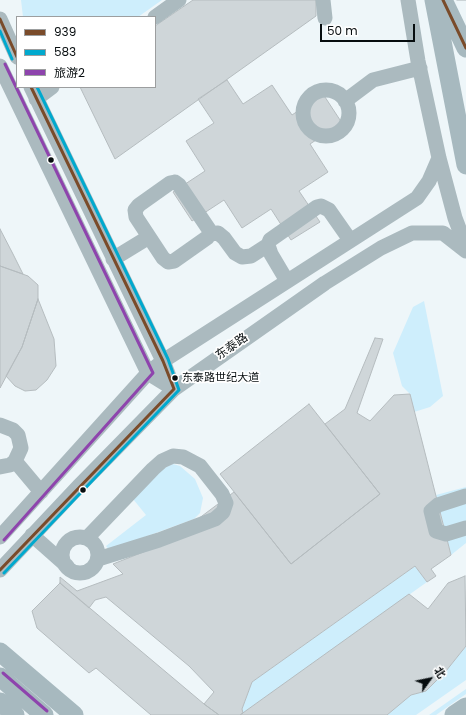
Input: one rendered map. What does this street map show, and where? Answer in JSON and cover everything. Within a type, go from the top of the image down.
[{"type":"main road","points":[[434,0],[466,165]]},
{"type":"main road","points":[[442,0],[466,48]]},
{"type":"main road","points":[[0,652],[74,715]]},
{"type":"main road","points":[[0,677],[44,715]]},
{"type":"main road","points":[[0,702],[15,715]]},
{"type":"main road","points":[[454,715],[466,707]]},
{"type":"street","points":[[156,16],[180,0]]},
{"type":"street","points":[[323,0],[325,18]]},
{"type":"street","points":[[408,0],[438,158],[455,218],[466,248]]},
{"type":"street","points":[[0,19],[16,55]]},
{"type":"street","points":[[0,66],[148,373],[174,389]]},
{"type":"street","points":[[345,101],[373,80],[420,68]]},
{"type":"street","points":[[49,88],[34,93],[112,258],[163,361],[174,389]]},
{"type":"street","name":"东泰路","points":[[0,537],[148,373],[163,361],[417,198],[429,181],[438,158]]},
{"type":"street","points":[[210,234],[209,228],[179,185],[175,182],[170,183],[136,207],[136,217],[165,261],[171,262],[208,237],[210,234],[218,233],[224,238],[235,253],[242,257],[251,256],[268,245],[273,237],[317,207],[321,206],[332,214],[350,240]]},
{"type":"street","name":"东泰路","points":[[0,570],[174,389],[318,288],[396,240],[412,233],[443,233],[466,251]]},
{"type":"street","points":[[112,258],[149,236]]},
{"type":"street","points":[[268,245],[271,254],[287,281]]},
{"type":"street","points":[[0,425],[7,426],[18,435],[21,448],[15,461],[10,465],[0,467]]},
{"type":"street","points":[[87,538],[153,468],[162,461],[173,456],[183,457],[200,466],[222,494],[226,503],[223,512],[215,519],[159,540],[98,559]]},
{"type":"street","points":[[15,461],[42,492]]},
{"type":"street","points":[[466,496],[438,505],[431,511],[436,531],[446,534],[466,528]]},
{"type":"street","points":[[32,535],[73,571]]},
{"type":"street","points":[[75,538],[87,538],[96,547],[98,559],[96,565],[86,572],[73,571],[66,566],[63,560],[64,548],[70,540],[75,538]]},
{"type":"shaded area","points":[[21,0],[162,0],[139,16],[23,16]]},
{"type":"shaded area","points":[[424,301],[443,396],[430,407],[414,412],[410,394],[402,386],[393,353],[413,307]]},
{"type":"shaded area","points":[[173,464],[180,466],[195,479],[203,498],[200,513],[194,519],[109,550],[106,546],[146,515],[133,499],[159,470]]},
{"type":"shaded area","points":[[466,487],[466,543],[451,555],[436,495]]},
{"type":"shaded area","points":[[415,566],[427,582],[243,713],[242,709],[252,682]]},
{"type":"shaded area","points":[[466,646],[466,680],[416,715],[387,715],[411,695],[426,691],[446,671]]},
{"type":"shaded area","points":[[466,689],[466,694],[436,715],[429,715]]},
{"type":"building","points":[[193,0],[316,0],[316,16],[115,159],[80,88],[156,88],[156,25]]},
{"type":"building","points":[[227,80],[243,104],[272,85],[292,115],[323,94],[342,123],[310,144],[328,172],[299,191],[320,222],[291,240],[271,209],[242,228],[224,200],[192,221],[173,192],[205,171],[186,141],[214,123],[198,99]]},
{"type":"building","points":[[0,229],[13,254],[23,274],[0,266]]},
{"type":"building","points":[[0,266],[28,276],[38,285],[38,299],[22,347],[0,388]]},
{"type":"building","points":[[38,299],[54,339],[56,366],[47,380],[36,390],[25,391],[15,386],[6,376],[22,347]]},
{"type":"building","points":[[375,338],[383,339],[357,413],[370,421],[394,395],[410,394],[451,555],[431,569],[436,576],[427,582],[415,566],[252,682],[242,709],[243,713],[240,715],[219,715],[204,704],[214,692],[189,666],[106,597],[95,600],[89,608],[60,583],[60,577],[77,591],[123,574],[113,564],[166,543],[234,492],[291,564],[380,494],[325,424],[345,409]]},
{"type":"building","points":[[309,404],[380,494],[291,564],[220,474]]},
{"type":"building","points":[[465,576],[466,646],[446,671],[426,691],[411,695],[387,715],[240,715],[409,594],[428,609],[448,583]]},
{"type":"building","points":[[60,583],[219,715],[151,715],[96,668],[89,673],[37,628],[32,611]]},
{"type":"transit line","name":"939","points":[[443,0],[466,48]]},
{"type":"transit line","name":"939","points":[[0,19],[16,55]]},
{"type":"transit line","name":"583","points":[[0,31],[12,59]]},
{"type":"transit line","name":"旅游2","points":[[5,64],[16,87]]},
{"type":"transit line","name":"旅游2","points":[[4,540],[153,373],[16,88]]},
{"type":"transit line","name":"939","points":[[0,570],[174,389],[163,361],[31,88]]},
{"type":"transit line","name":"583","points":[[4,573],[179,390],[168,359],[37,88]]},
{"type":"transit line","name":"旅游2","points":[[3,673],[47,711]]},
{"type":"place","name":"东泰路世纪大道","points":[[175,378]]}]
